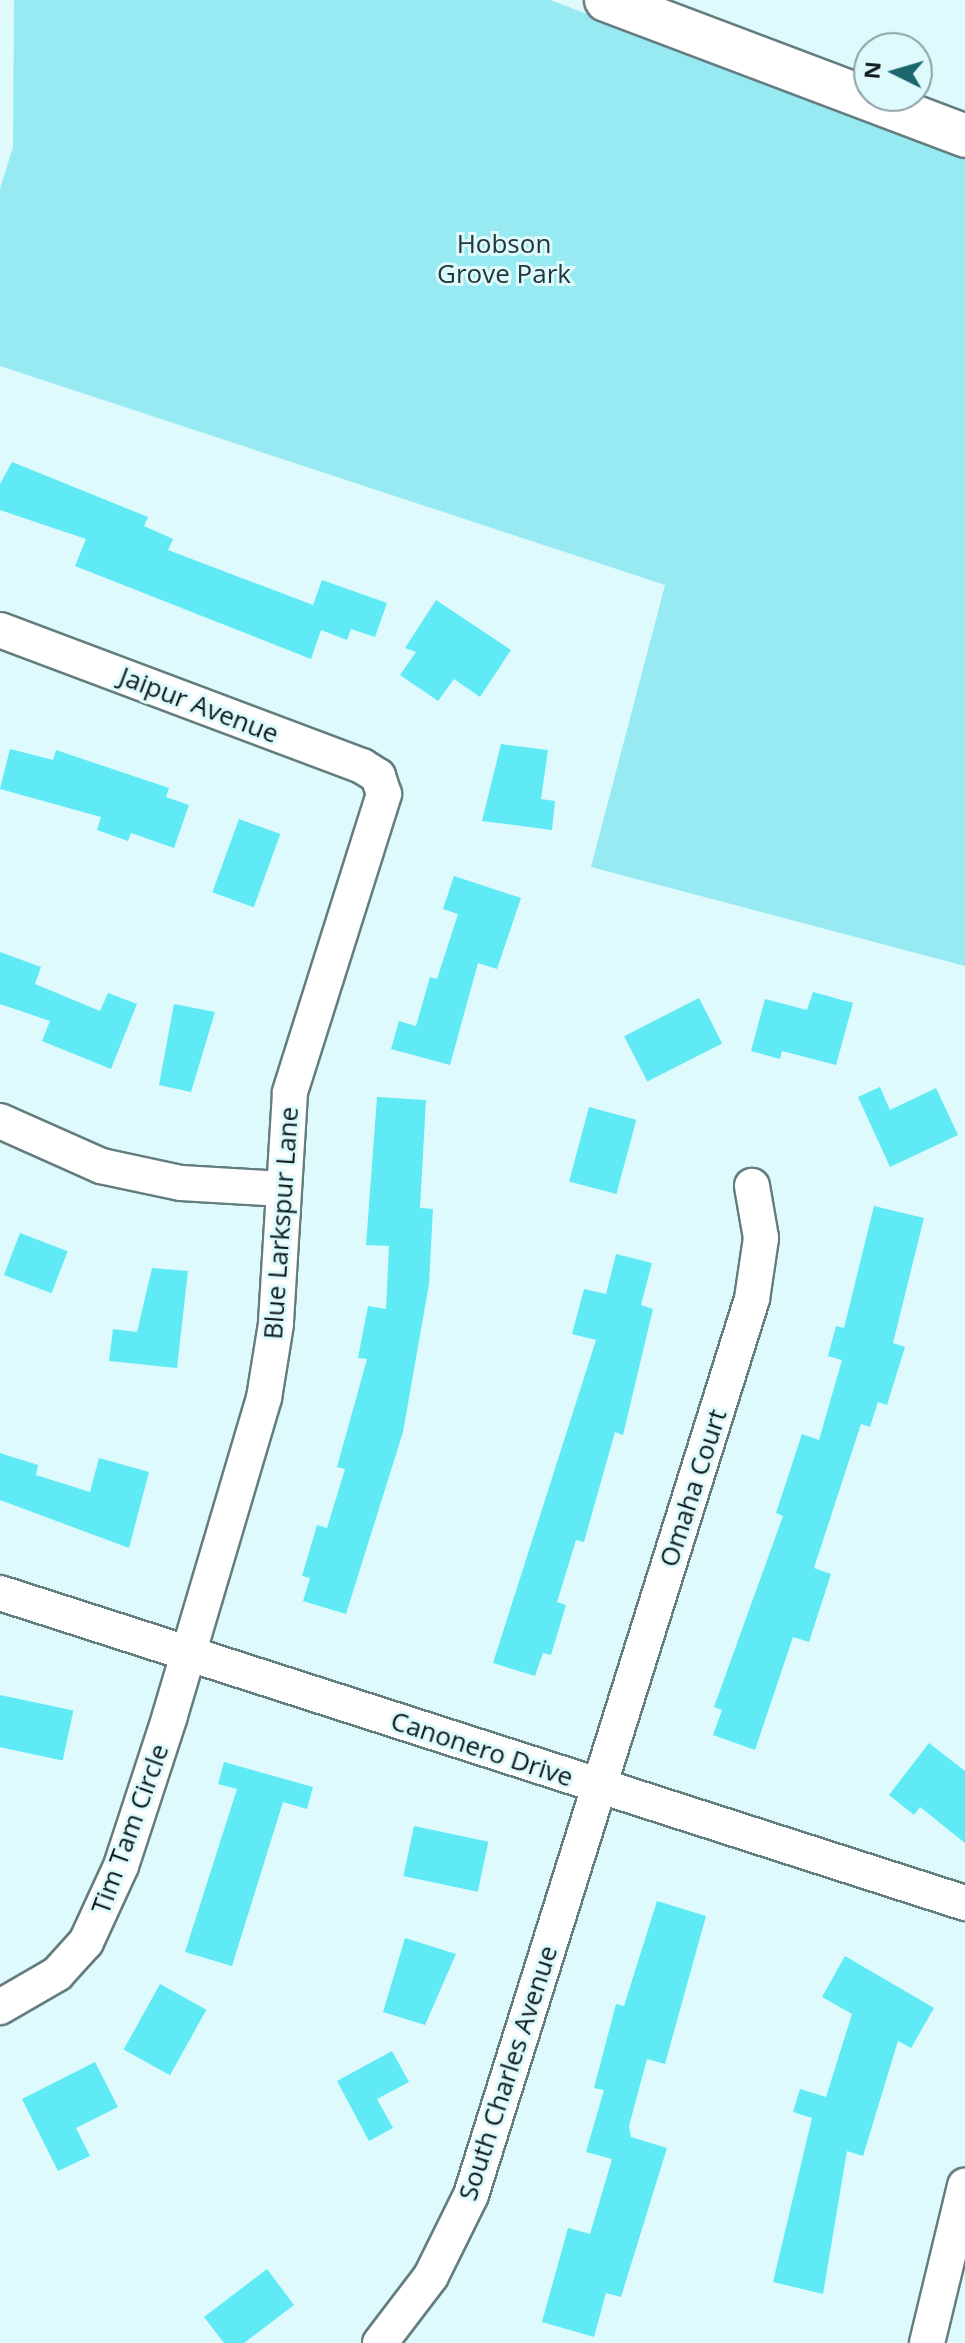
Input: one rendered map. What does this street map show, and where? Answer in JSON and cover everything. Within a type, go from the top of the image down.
[{"type":"street","points":[[606,0],[965,136]]},
{"type":"street","name":"Jaipur Avenue","points":[[0,630],[362,766],[378,776],[384,794]]},
{"type":"street","name":"Blue Larkspur Lane","points":[[188,1655],[264,1398],[290,1093],[384,794]]},
{"type":"street","points":[[0,1121],[101,1166],[181,1183],[283,1189]]},
{"type":"street","name":"Omaha Court","points":[[599,1786],[752,1299],[761,1238],[752,1186]]},
{"type":"street","name":"Canonero Drive","points":[[0,1593],[965,1903]]},
{"type":"street","name":"Tim Tam Circle","points":[[0,2007],[57,1974],[102,1915],[188,1655]]},
{"type":"street","name":"South Charles Avenue","points":[[380,2343],[431,2276],[471,2195],[599,1786]]},
{"type":"street","points":[[927,2343],[965,2186]]},
{"type":"green space","name":"Hobson Grove Park","points":[[14,0],[550,0],[965,157],[965,966],[591,867],[665,585],[0,366],[0,189],[13,147]]},
{"type":"building","points":[[12,462],[148,517],[144,526],[173,539],[168,550],[313,605],[322,580],[387,603],[375,637],[351,629],[347,640],[321,630],[311,659],[75,566],[86,539],[0,510],[0,484]]},
{"type":"building","points":[[436,600],[511,650],[480,697],[454,679],[438,701],[400,675],[416,652],[405,648]]},
{"type":"building","points":[[501,744],[548,750],[541,799],[555,801],[552,830],[482,821]]},
{"type":"building","points":[[10,749],[53,760],[56,750],[169,788],[166,797],[189,805],[174,848],[131,833],[128,841],[97,830],[101,817],[0,789]]},
{"type":"building","points":[[239,819],[280,834],[254,907],[212,892]]},
{"type":"building","points":[[454,876],[521,898],[497,969],[478,963],[450,1065],[391,1049],[399,1021],[416,1026],[430,977],[437,979],[458,914],[443,909]]},
{"type":"building","points":[[0,952],[41,967],[35,984],[100,1011],[108,993],[137,1004],[111,1069],[42,1041],[50,1021],[0,1004]]},
{"type":"building","points":[[813,992],[853,1003],[836,1065],[782,1051],[780,1059],[751,1051],[765,999],[807,1010]]},
{"type":"building","points":[[699,998],[722,1043],[647,1082],[624,1036]]},
{"type":"building","points":[[174,1004],[215,1012],[191,1092],[159,1085]]},
{"type":"building","points":[[880,1087],[890,1110],[936,1088],[958,1135],[890,1167],[858,1097]]},
{"type":"building","points":[[377,1097],[426,1100],[420,1208],[433,1209],[429,1284],[403,1432],[346,1614],[303,1601],[310,1578],[302,1576],[317,1525],[327,1528],[345,1469],[337,1467],[367,1359],[358,1358],[368,1306],[386,1309],[389,1246],[366,1245]]},
{"type":"building","points":[[589,1107],[636,1120],[616,1194],[569,1181]]},
{"type":"building","points":[[874,1206],[924,1218],[893,1343],[905,1347],[887,1405],[878,1402],[870,1427],[861,1424],[814,1568],[831,1574],[809,1642],[793,1637],[755,1750],[713,1735],[722,1710],[714,1707],[783,1516],[776,1513],[802,1434],[819,1440],[842,1360],[828,1356],[836,1326],[844,1328]]},
{"type":"building","points":[[20,1233],[68,1251],[51,1293],[4,1275]]},
{"type":"building","points":[[616,1254],[652,1263],[641,1305],[653,1309],[623,1435],[615,1432],[584,1542],[576,1540],[557,1602],[566,1605],[551,1655],[543,1653],[535,1676],[493,1663],[596,1340],[572,1334],[584,1289],[606,1294]]},
{"type":"building","points":[[152,1268],[188,1271],[177,1368],[109,1361],[113,1329],[137,1332]]},
{"type":"building","points":[[0,1453],[38,1465],[36,1475],[90,1492],[99,1458],[149,1472],[129,1548],[0,1500]]},
{"type":"building","points":[[0,1695],[73,1711],[63,1760],[0,1747]]},
{"type":"building","points":[[929,1743],[965,1771],[965,1843],[920,1807],[914,1815],[889,1795]]},
{"type":"building","points":[[224,1762],[313,1787],[307,1809],[283,1802],[232,1966],[185,1952],[237,1789],[218,1784]]},
{"type":"building","points":[[414,1826],[488,1842],[478,1892],[403,1876]]},
{"type":"building","points":[[657,1901],[706,1916],[665,2064],[647,2059],[629,2126],[631,2137],[667,2148],[621,2297],[606,2293],[594,2337],[542,2322],[568,2228],[590,2234],[612,2159],[586,2152],[604,2090],[594,2088],[616,2004],[624,2006]]},
{"type":"building","points":[[405,1938],[456,1954],[425,2025],[383,2012]]},
{"type":"building","points":[[845,1956],[934,2008],[911,2048],[898,2041],[863,2156],[847,2151],[823,2294],[773,2282],[812,2118],[793,2112],[800,2089],[826,2097],[852,2014],[822,1997]]},
{"type":"building","points":[[160,1984],[206,2010],[170,2075],[124,2050]]},
{"type":"building","points":[[392,2051],[409,2082],[377,2099],[393,2128],[369,2141],[337,2081]]},
{"type":"building","points":[[95,2062],[118,2107],[76,2128],[90,2156],[58,2171],[22,2099]]},
{"type":"building","points":[[267,2269],[294,2305],[244,2343],[224,2343],[204,2317]]}]
